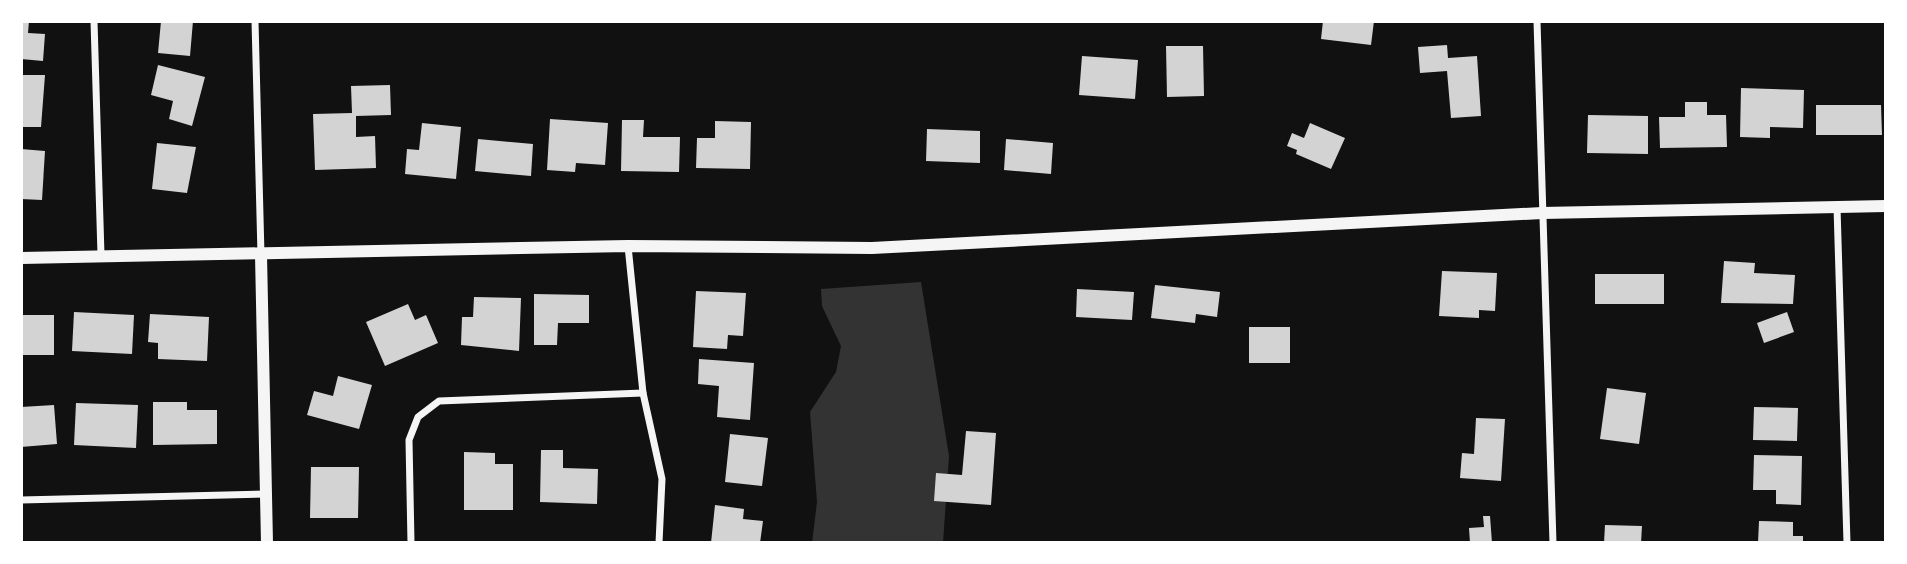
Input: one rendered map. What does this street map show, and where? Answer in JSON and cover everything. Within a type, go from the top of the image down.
[{"type":"street","points":[[94,21],[102,256]]},
{"type":"street","points":[[255,21],[268,494],[267,543]]},
{"type":"street","points":[[1537,21],[1553,543]]},
{"type":"street","points":[[21,258],[628,246],[873,248],[1542,213],[1886,206]]},
{"type":"street","points":[[1837,207],[1847,543]]},
{"type":"street","points":[[628,246],[643,393],[662,479],[659,543]]},
{"type":"street","points":[[411,543],[409,440],[418,417],[439,401],[643,393]]},
{"type":"street","points":[[21,500],[268,494]]},
{"type":"shaded area","points":[[921,282],[949,456],[943,543],[812,543],[817,502],[810,412],[836,372],[841,346],[822,306],[821,289]]},
{"type":"building","points":[[21,21],[29,21],[28,33],[45,34],[43,61],[21,59]]},
{"type":"building","points":[[161,21],[193,21],[190,56],[158,53]]},
{"type":"building","points":[[1323,21],[1374,21],[1371,45],[1321,39]]},
{"type":"building","points":[[1447,45],[1448,58],[1477,56],[1481,116],[1451,118],[1447,71],[1420,73],[1418,47]]},
{"type":"building","points":[[1166,46],[1203,46],[1204,96],[1167,97]]},
{"type":"building","points":[[1082,56],[1138,60],[1135,99],[1079,95]]},
{"type":"building","points":[[158,65],[205,77],[192,126],[169,119],[173,101],[151,95]]},
{"type":"building","points":[[21,75],[45,75],[41,127],[21,127]]},
{"type":"building","points":[[390,85],[391,115],[356,116],[356,137],[375,136],[376,168],[315,170],[313,114],[352,113],[351,86]]},
{"type":"building","points":[[1741,88],[1804,90],[1803,128],[1770,127],[1770,138],[1740,137]]},
{"type":"building","points":[[1685,102],[1707,102],[1707,115],[1726,115],[1727,147],[1660,148],[1659,117],[1685,117]]},
{"type":"building","points":[[1816,105],[1881,105],[1882,135],[1816,135]]},
{"type":"building","points":[[1588,115],[1648,116],[1648,154],[1587,153]]},
{"type":"building","points":[[550,119],[608,123],[605,165],[576,163],[575,172],[547,170]]},
{"type":"building","points":[[622,120],[644,120],[643,137],[680,137],[679,172],[621,171]]},
{"type":"building","points":[[715,121],[751,122],[750,169],[696,168],[697,138],[715,138]]},
{"type":"building","points":[[422,123],[461,127],[456,179],[405,174],[407,149],[419,150]]},
{"type":"building","points":[[1310,123],[1345,138],[1331,169],[1296,154],[1297,150],[1287,146],[1292,133],[1304,138]]},
{"type":"building","points":[[927,129],[980,131],[980,163],[926,161]]},
{"type":"building","points":[[478,139],[533,144],[531,176],[475,171]]},
{"type":"building","points":[[1006,139],[1053,143],[1051,174],[1004,170]]},
{"type":"building","points":[[157,143],[196,147],[187,193],[152,189]]},
{"type":"building","points":[[21,149],[45,151],[42,200],[21,199]]},
{"type":"building","points":[[1724,261],[1755,263],[1754,273],[1795,275],[1793,304],[1721,303]]},
{"type":"building","points":[[1442,271],[1497,273],[1495,311],[1479,310],[1479,318],[1439,316]]},
{"type":"building","points":[[1595,274],[1664,274],[1664,304],[1595,304]]},
{"type":"building","points":[[1155,285],[1220,292],[1217,317],[1196,314],[1195,323],[1151,318]]},
{"type":"building","points":[[1077,289],[1134,292],[1132,320],[1076,317]]},
{"type":"building","points":[[696,291],[746,293],[743,336],[728,335],[727,349],[693,347]]},
{"type":"building","points":[[534,294],[589,295],[589,323],[558,323],[557,345],[534,345]]},
{"type":"building","points":[[474,297],[521,298],[519,351],[461,345],[462,317],[473,317]]},
{"type":"building","points":[[408,304],[415,320],[426,315],[438,343],[385,366],[366,322]]},
{"type":"building","points":[[74,312],[134,315],[132,354],[72,351]]},
{"type":"building","points":[[1787,312],[1794,332],[1764,343],[1757,323]]},
{"type":"building","points":[[150,314],[209,317],[207,361],[158,359],[158,343],[148,342]]},
{"type":"building","points":[[21,315],[54,315],[54,355],[21,355]]},
{"type":"building","points":[[1249,327],[1290,327],[1290,363],[1249,363]]},
{"type":"building","points":[[699,359],[754,363],[750,420],[717,417],[719,386],[698,384]]},
{"type":"building","points":[[338,376],[372,385],[359,429],[307,415],[314,391],[333,396]]},
{"type":"building","points":[[1607,388],[1646,393],[1639,444],[1600,439]]},
{"type":"building","points":[[153,402],[187,402],[187,410],[217,410],[217,444],[153,445]]},
{"type":"building","points":[[76,403],[138,405],[136,448],[74,445]]},
{"type":"building","points":[[54,405],[57,444],[21,447],[21,407]]},
{"type":"building","points":[[1754,407],[1798,408],[1797,441],[1753,440]]},
{"type":"building","points":[[1476,418],[1505,419],[1501,481],[1460,478],[1462,453],[1474,454]]},
{"type":"building","points":[[966,431],[996,433],[991,505],[934,501],[936,473],[962,475]]},
{"type":"building","points":[[730,434],[768,438],[762,486],[725,482]]},
{"type":"building","points":[[541,450],[563,450],[563,468],[598,469],[597,504],[540,502]]},
{"type":"building","points":[[464,452],[495,453],[495,464],[513,464],[513,510],[464,510]]},
{"type":"building","points":[[1754,455],[1802,456],[1801,505],[1776,504],[1776,490],[1753,490]]},
{"type":"building","points":[[311,467],[359,467],[358,518],[310,518]]},
{"type":"building","points":[[715,505],[744,509],[743,519],[763,521],[760,543],[711,543]]},
{"type":"building","points":[[1483,516],[1490,516],[1492,543],[1470,543],[1469,528],[1484,527]]},
{"type":"building","points":[[1759,521],[1793,522],[1793,536],[1803,536],[1803,543],[1758,543]]},
{"type":"building","points":[[1605,525],[1642,526],[1641,543],[1604,543]]}]
